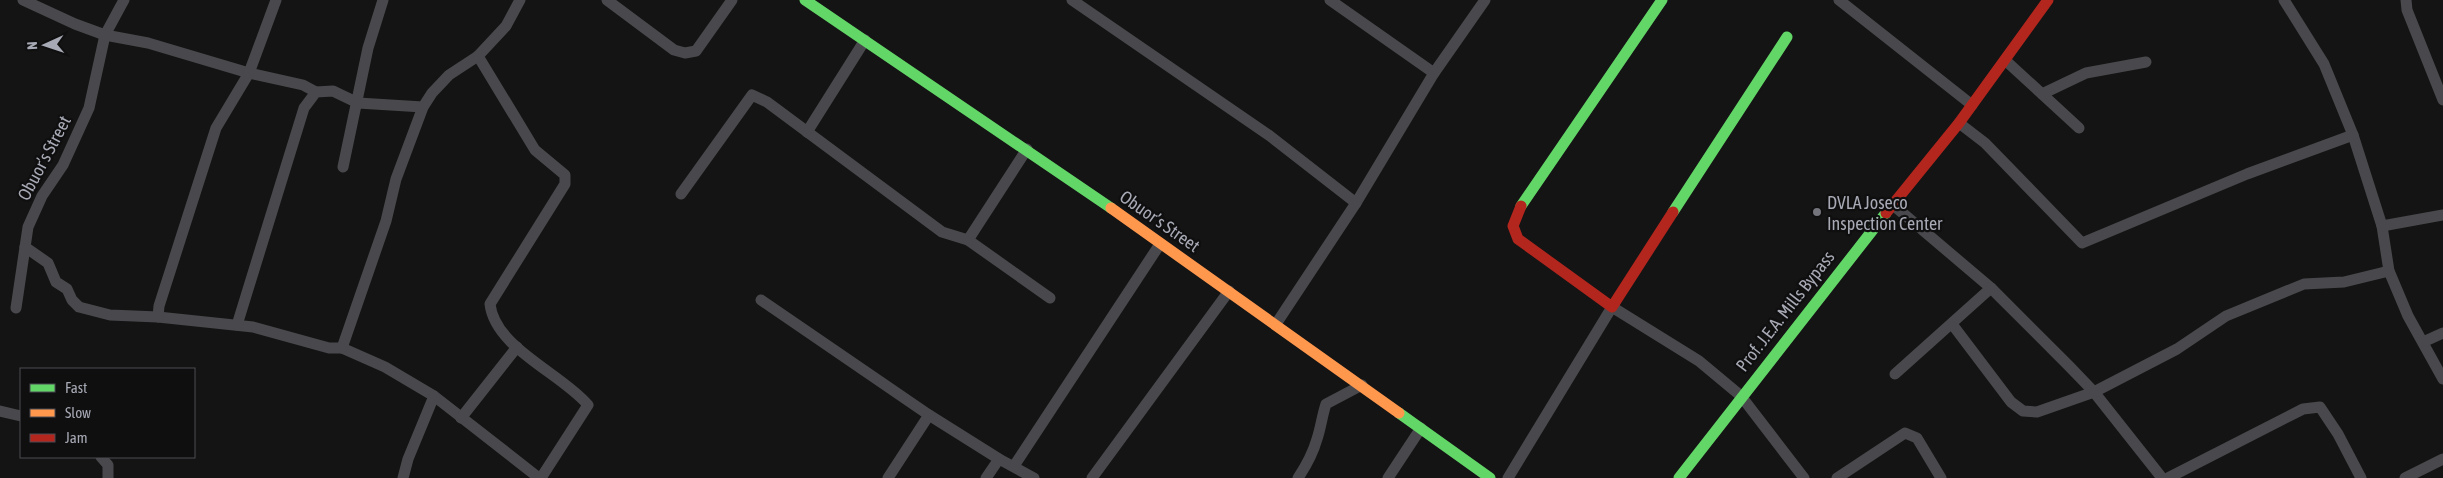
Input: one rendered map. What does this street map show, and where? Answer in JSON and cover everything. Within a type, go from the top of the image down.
[{"type":"street","points":[[23,0],[75,24],[105,35],[148,43],[249,73],[303,85],[316,92],[333,91],[358,103],[423,107]]},
{"type":"street","points":[[51,12],[56,0]]},
{"type":"street","name":"Obuor’s Street","points":[[16,308],[28,227],[42,196],[63,165],[89,108],[105,35],[124,0]]},
{"type":"street","points":[[158,317],[159,306],[216,128],[249,73],[276,0]]},
{"type":"street","points":[[343,167],[358,103],[368,48],[383,0]]},
{"type":"street","points":[[342,348],[372,264],[396,179],[423,107],[432,93],[449,75],[478,56],[506,26],[520,0]]},
{"type":"street","points":[[606,0],[674,50],[685,53],[696,51],[732,0]]},
{"type":"street","name":"Obuor’s Street","points":[[805,0],[1027,149],[1362,385],[1487,477]]},
{"type":"street","points":[[1072,0],[1270,136],[1356,203]]},
{"type":"street","points":[[1330,0],[1434,73]]},
{"type":"street","points":[[1276,324],[1356,203],[1434,73],[1485,0]]},
{"type":"street","points":[[1662,0],[1517,212],[1513,226],[1518,239],[1612,307],[1699,361],[1741,396],[1804,478]]},
{"type":"street","points":[[1839,0],[1972,105]]},
{"type":"street","name":"Prof. J.E.A. Mills Bypass","points":[[1679,478],[1892,204],[1960,123],[2048,0]]},
{"type":"street","points":[[2284,0],[2324,64],[2353,135],[2382,226],[2389,271],[2408,316],[2443,378]]},
{"type":"street","points":[[2406,0],[2407,10],[2442,92]]},
{"type":"street","points":[[1508,478],[1612,307],[1788,37]]},
{"type":"street","points":[[806,132],[865,40]]},
{"type":"street","points":[[25,247],[48,263],[56,282],[67,289],[72,300],[79,308],[110,315],[158,317],[253,327],[330,348],[342,348],[385,367],[434,396],[540,478],[588,405],[517,347],[492,318],[490,304],[565,184],[566,178],[565,175],[535,150],[478,56]]},
{"type":"street","points":[[2005,60],[2079,128]]},
{"type":"street","points":[[2042,94],[2086,74],[2146,62]]},
{"type":"street","points":[[237,325],[304,108],[316,92]]},
{"type":"street","points":[[681,194],[752,95],[767,102],[942,232],[968,240],[1050,298]]},
{"type":"street","points":[[1960,123],[1985,143],[2082,243],[2247,174],[2353,135]]},
{"type":"street","points":[[968,240],[1027,149]]},
{"type":"street","points":[[1892,204],[1991,288],[2094,392],[2162,478]]},
{"type":"street","points":[[2382,226],[2443,215]]},
{"type":"street","points":[[1014,466],[1160,244]]},
{"type":"street","points":[[1952,324],[2011,402],[2023,411],[2037,412],[2094,392],[2177,349],[2226,316],[2304,284],[2344,282],[2389,271]]},
{"type":"street","points":[[1895,374],[1991,288]]},
{"type":"street","points":[[1092,478],[1229,291]]},
{"type":"street","points":[[761,300],[929,415],[999,459],[1034,478]]},
{"type":"street","points":[[2423,342],[2443,333]]},
{"type":"street","points":[[461,418],[517,347]]},
{"type":"street","points":[[1298,478],[1307,464],[1318,438],[1320,419],[1326,404],[1362,385]]},
{"type":"street","points":[[403,478],[408,459],[434,396]]},
{"type":"street","points":[[2168,478],[2303,409],[2320,407],[2338,434],[2361,478]]},
{"type":"street","points":[[0,411],[20,416]]},
{"type":"street","points":[[888,478],[929,415]]},
{"type":"street","points":[[1388,478],[1422,428]]},
{"type":"street","points":[[1837,478],[1905,433],[1917,438],[1941,478]]},
{"type":"street","points":[[102,458],[108,465],[108,478]]},
{"type":"street","points":[[986,478],[999,459]]},
{"type":"street","points":[[2405,478],[2443,459]]},
{"type":"traffic: fast","points":[[805,0],[1111,208]]},
{"type":"traffic: fast","points":[[1521,206],[1662,0]]},
{"type":"traffic: fast","points":[[1673,212],[1787,37]]},
{"type":"traffic: fast","points":[[1679,478],[1886,213]]},
{"type":"traffic: fast","points":[[1399,413],[1490,478]]},
{"type":"traffic: slow","points":[[1111,208],[1399,413]]},
{"type":"traffic: jam","points":[[1886,213],[1959,123],[2048,0]]},
{"type":"traffic: jam","points":[[1521,206],[1513,226],[1518,239],[1612,307],[1673,212]]},
{"type":"place","name":"DVLA Joseco Inspection Center","points":[[1817,212]]}]
